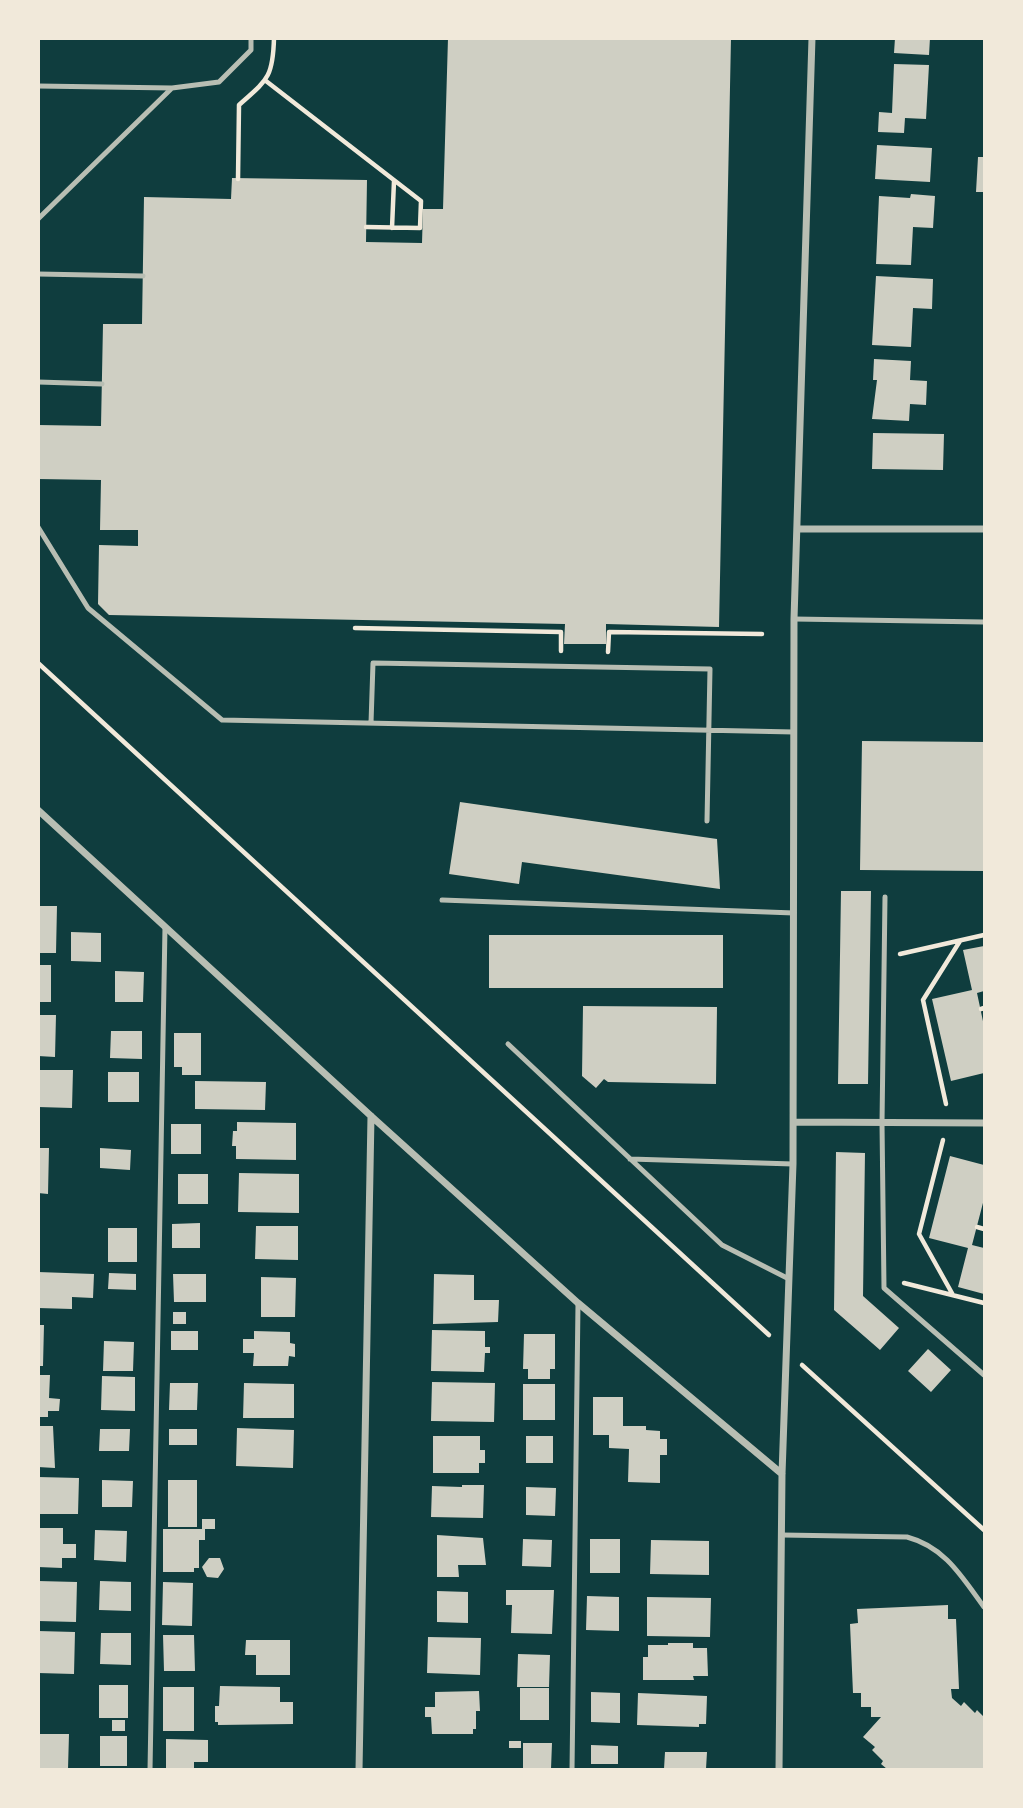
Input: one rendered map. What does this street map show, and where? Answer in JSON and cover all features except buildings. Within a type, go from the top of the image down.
[{"type":"street","points":[[779,1769],[782,1474],[794,1122],[794,619],[812,38]]},
{"type":"street","points":[[797,529],[985,529]]},
{"type":"street","points":[[38,810],[578,1303],[782,1474]]},
{"type":"street","points":[[359,1769],[371,1116]]},
{"type":"street","points":[[794,1122],[985,1123]]},
{"type":"lane","points":[[38,86],[172,88],[219,82],[251,50],[251,38]]},
{"type":"lane","points":[[38,219],[172,88]]},
{"type":"lane","points":[[38,274],[143,276]]},
{"type":"lane","points":[[38,382],[102,384]]},
{"type":"lane","points":[[38,527],[88,608],[222,720],[794,732]]},
{"type":"lane","points":[[794,619],[985,622]]},
{"type":"lane","points":[[371,723],[373,663],[710,669],[707,821]]},
{"type":"lane","points":[[886,897],[882,1122],[884,1289],[985,1375]]},
{"type":"lane","points":[[442,900],[794,913]]},
{"type":"lane","points":[[150,1769],[165,927]]},
{"type":"lane","points":[[508,1044],[722,1245],[789,1279]]},
{"type":"lane","points":[[630,1159],[793,1164]]},
{"type":"lane","points":[[572,1769],[578,1303]]},
{"type":"lane","points":[[782,1535],[907,1537],[926,1542],[953,1564],[985,1607]]},
{"type":"path","points":[[238,178],[239,105],[266,81],[274,58],[274,38]]},
{"type":"path","points":[[266,81],[421,201],[420,228],[366,227]]},
{"type":"path","points":[[392,228],[394,180]]},
{"type":"path","points":[[355,628],[561,632],[561,666]]},
{"type":"path","points":[[608,667],[609,632],[762,634]]},
{"type":"path","points":[[38,663],[761,1327]]},
{"type":"path","points":[[884,958],[985,935]]},
{"type":"path","points":[[946,1104],[923,1000],[960,941]]},
{"type":"path","points":[[944,1137],[919,1234],[953,1296]]},
{"type":"path","points":[[977,1227],[985,1229]]},
{"type":"path","points":[[884,1278],[985,1303]]},
{"type":"path","points":[[806,1368],[985,1530]]}]
